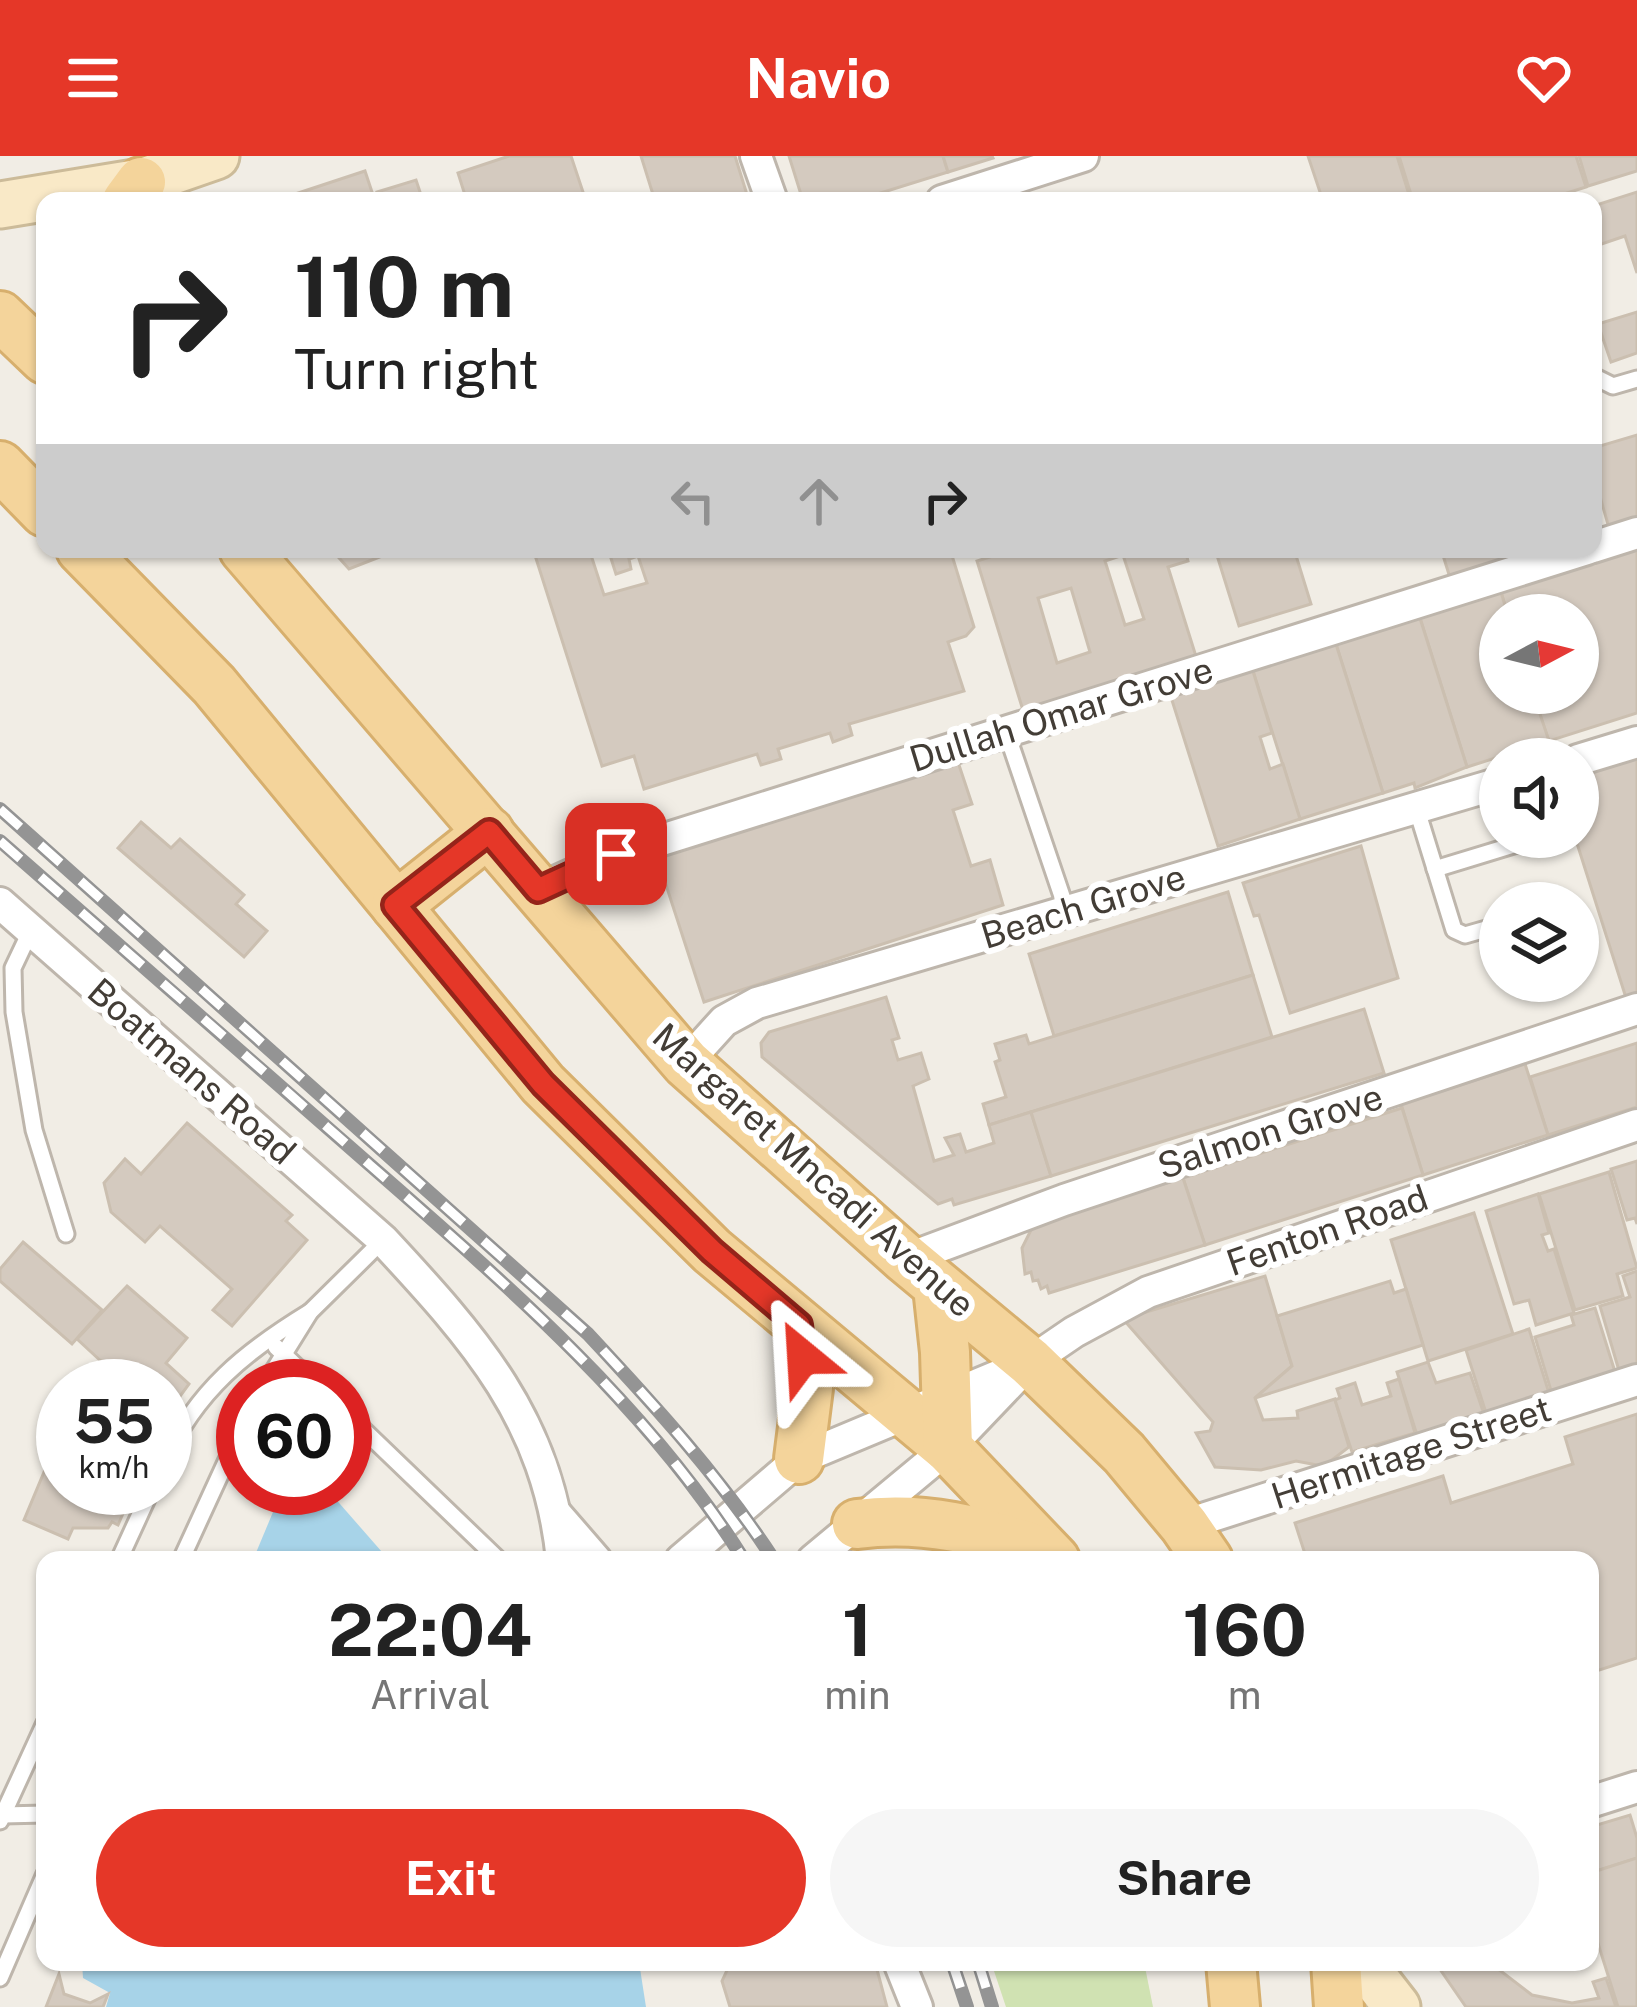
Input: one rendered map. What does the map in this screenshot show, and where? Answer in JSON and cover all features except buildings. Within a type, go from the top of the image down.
[{"type":"main road","points":[[0,316],[36,350]]},
{"type":"main road","points":[[0,466],[36,503]]},
{"type":"main road","points":[[90,558],[214,685],[543,1084],[712,1251],[799,1325],[926,1406]]},
{"type":"main road","name":"Margaret Mncadi Avenue","points":[[252,558],[686,1063],[922,1273],[1030,1362],[1124,1453],[1196,1543]]},
{"type":"main road","points":[[395,905],[489,832]]},
{"type":"main road","points":[[922,1273],[926,1406],[948,1448],[1046,1551]]},
{"type":"main road","points":[[799,1325],[808,1388],[800,1459]]},
{"type":"main road","points":[[857,1524],[898,1519],[963,1526],[1035,1551]]},
{"type":"main road","points":[[1232,1971],[1235,2007]]},
{"type":"main road","points":[[1337,1971],[1340,2007]]},
{"type":"street","points":[[134,192],[216,156]]},
{"type":"street","points":[[756,156],[769,192]]},
{"type":"street","points":[[970,192],[1084,156]]},
{"type":"street","points":[[0,205],[36,202]]},
{"type":"street","name":"Dullah Omar Grove","points":[[1602,544],[1637,533]]},
{"type":"street","name":"Dullah Omar Grove","points":[[538,890],[598,860],[1558,558]]},
{"type":"street","points":[[1599,754],[1637,742]]},
{"type":"street","name":"Beach Grove","points":[[686,1063],[724,1021],[757,1004],[1479,789]]},
{"type":"street","name":"Boatmans Road","points":[[0,903],[383,1240],[453,1318],[516,1403],[557,1515]]},
{"type":"street","name":"Salmon Grove","points":[[922,1273],[1086,1193],[1637,1009]]},
{"type":"street","name":"Fenton Road","points":[[1030,1362],[1074,1331],[1148,1292],[1637,1125]]},
{"type":"street","points":[[692,1551],[800,1459],[1030,1362]]},
{"type":"street","points":[[824,1551],[948,1448],[1030,1362]]},
{"type":"street","name":"Hermitage Street","points":[[1196,1543],[1637,1380]]},
{"type":"street","points":[[557,1515],[561,1551]]},
{"type":"street","points":[[557,1515],[588,1551]]},
{"type":"street","points":[[1599,1799],[1637,1787]]},
{"type":"street","points":[[902,1971],[916,2007]]},
{"type":"street","points":[[1369,1971],[1397,2007]]},
{"type":"lane","points":[[1602,380],[1613,386],[1637,379]]},
{"type":"lane","points":[[1006,731],[1067,910]]},
{"type":"lane","points":[[1416,807],[1454,930],[1465,935],[1479,931]]},
{"type":"lane","points":[[1435,869],[1479,856]]},
{"type":"lane","points":[[31,930],[13,968],[14,1012],[34,1130],[66,1234]]},
{"type":"lane","points":[[192,1413],[202,1396],[268,1338],[310,1312],[383,1240]]},
{"type":"lane","points":[[280,1359],[310,1312]]},
{"type":"lane","points":[[268,1338],[290,1359]]},
{"type":"lane","points":[[372,1438],[490,1551]]},
{"type":"lane","points":[[185,1551],[216,1484]]},
{"type":"lane","points":[[123,1551],[140,1515]]},
{"type":"lane","points":[[36,1743],[2,1818],[36,1815]]},
{"type":"lane","points":[[0,1978],[36,1895]]},
{"type":"green space","points":[[994,1971],[1146,1971],[1153,2007],[1006,2007]]},
{"type":"water","points":[[272,1515],[350,1515],[381,1551],[257,1551]]},
{"type":"water","points":[[83,1971],[640,1971],[646,2007],[106,2007],[110,1993],[83,1978]]},
{"type":"railway","points":[[0,809],[588,1334],[709,1471],[768,1551]]},
{"type":"railway","points":[[0,841],[421,1210],[572,1349],[664,1450],[738,1551]]},
{"type":"railway","points":[[955,1971],[967,2007]]},
{"type":"railway","points":[[981,1971],[992,2007]]},
{"type":"route","points":[[616,854],[538,890],[489,832],[395,905],[543,1084],[712,1251],[799,1325],[803,1357]]}]
